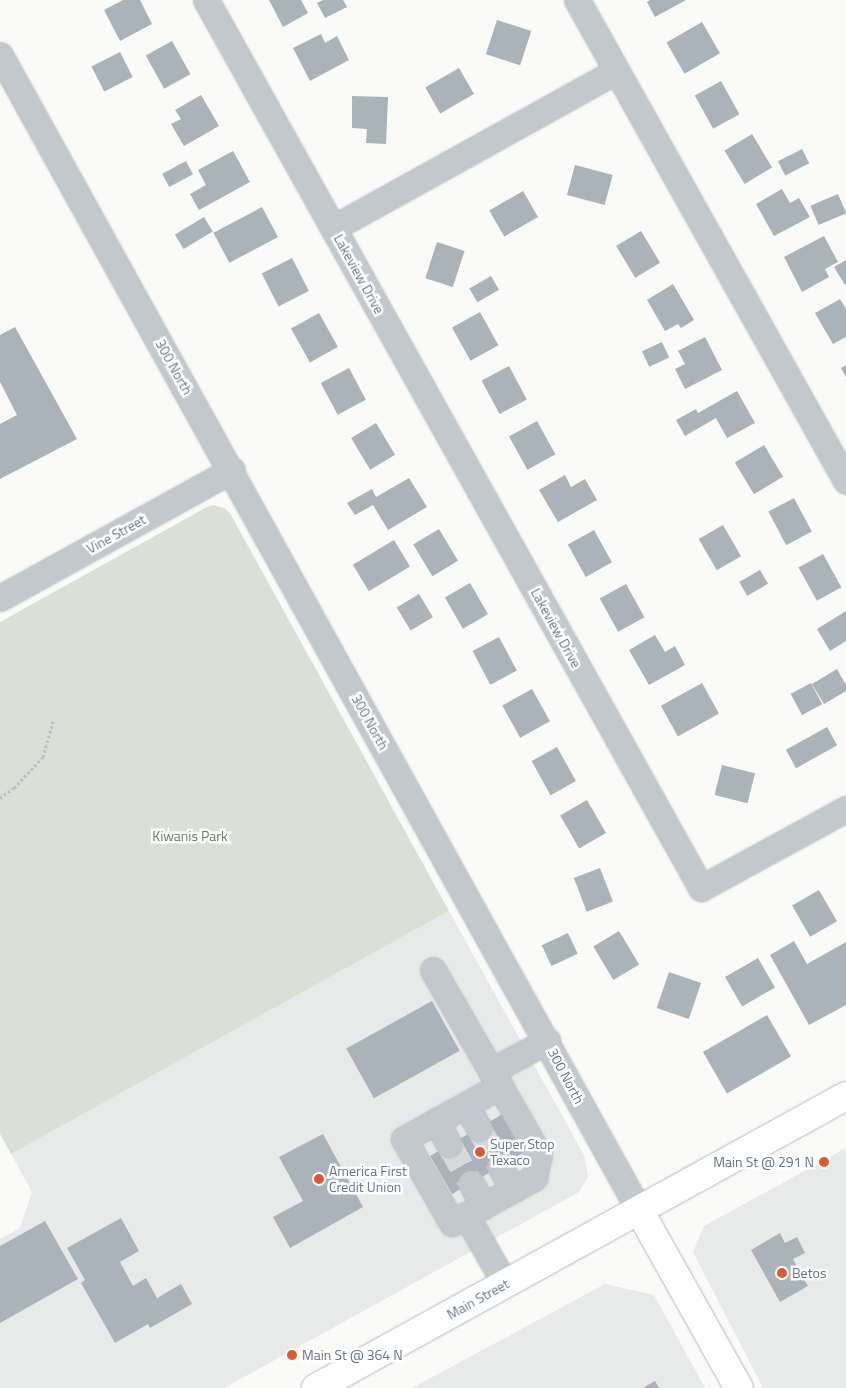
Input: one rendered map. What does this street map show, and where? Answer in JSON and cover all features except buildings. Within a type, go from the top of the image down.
[{"type":"main road","name":"Main Street","points":[[316,1388],[846,1096]]},
{"type":"main road","name":"300 North","points":[[639,1210],[739,1388]]},
{"type":"street","name":"Lakeview Drive","points":[[206,0],[700,888],[844,814]]},
{"type":"street","points":[[577,0],[846,481]]},
{"type":"street","name":"300 North","points":[[0,56],[232,470],[639,1210]]},
{"type":"street","name":"Lakeview Drive","points":[[333,228],[616,71]]},
{"type":"street","name":"Vine Street","points":[[0,598],[232,470]]},
{"type":"street","points":[[433,970],[495,1079],[539,1155],[534,1178],[452,1223],[404,1139],[466,1105],[495,1079],[547,1041]]},
{"type":"street","points":[[466,1105],[479,1128]]},
{"type":"street","points":[[436,1121],[449,1144]]},
{"type":"street","points":[[500,1166],[513,1189]]},
{"type":"street","points":[[471,1182],[475,1210],[504,1284]]},
{"type":"path","points":[[0,798],[14,788],[43,757],[53,721]]},
{"type":"shaded area","points":[[449,911],[584,1155],[588,1177],[579,1192],[224,1388],[0,1388],[0,1239],[20,1228],[32,1192],[11,1154]]},
{"type":"shaded area","points":[[846,1148],[846,1388],[763,1388],[693,1252],[704,1226]]},
{"type":"shaded area","points":[[605,1284],[654,1295],[705,1388],[412,1388]]},
{"type":"green space","name":"Kiwanis Park","points":[[214,505],[226,509],[231,515],[449,911],[11,1154],[0,1134],[0,622],[207,507]]},
{"type":"tunnel","points":[[479,1128],[500,1166]]},
{"type":"tunnel","points":[[449,1144],[471,1183]]},
{"type":"place","name":"Super Stop Texaco","points":[[480,1152]]},
{"type":"place","name":"Main St @ 291 N","points":[[824,1162]]},
{"type":"place","name":"America First Credit Union","points":[[319,1179]]},
{"type":"place","name":"Betos","points":[[782,1273]]},
{"type":"place","name":"Main St @ 364 N","points":[[292,1355]]}]
